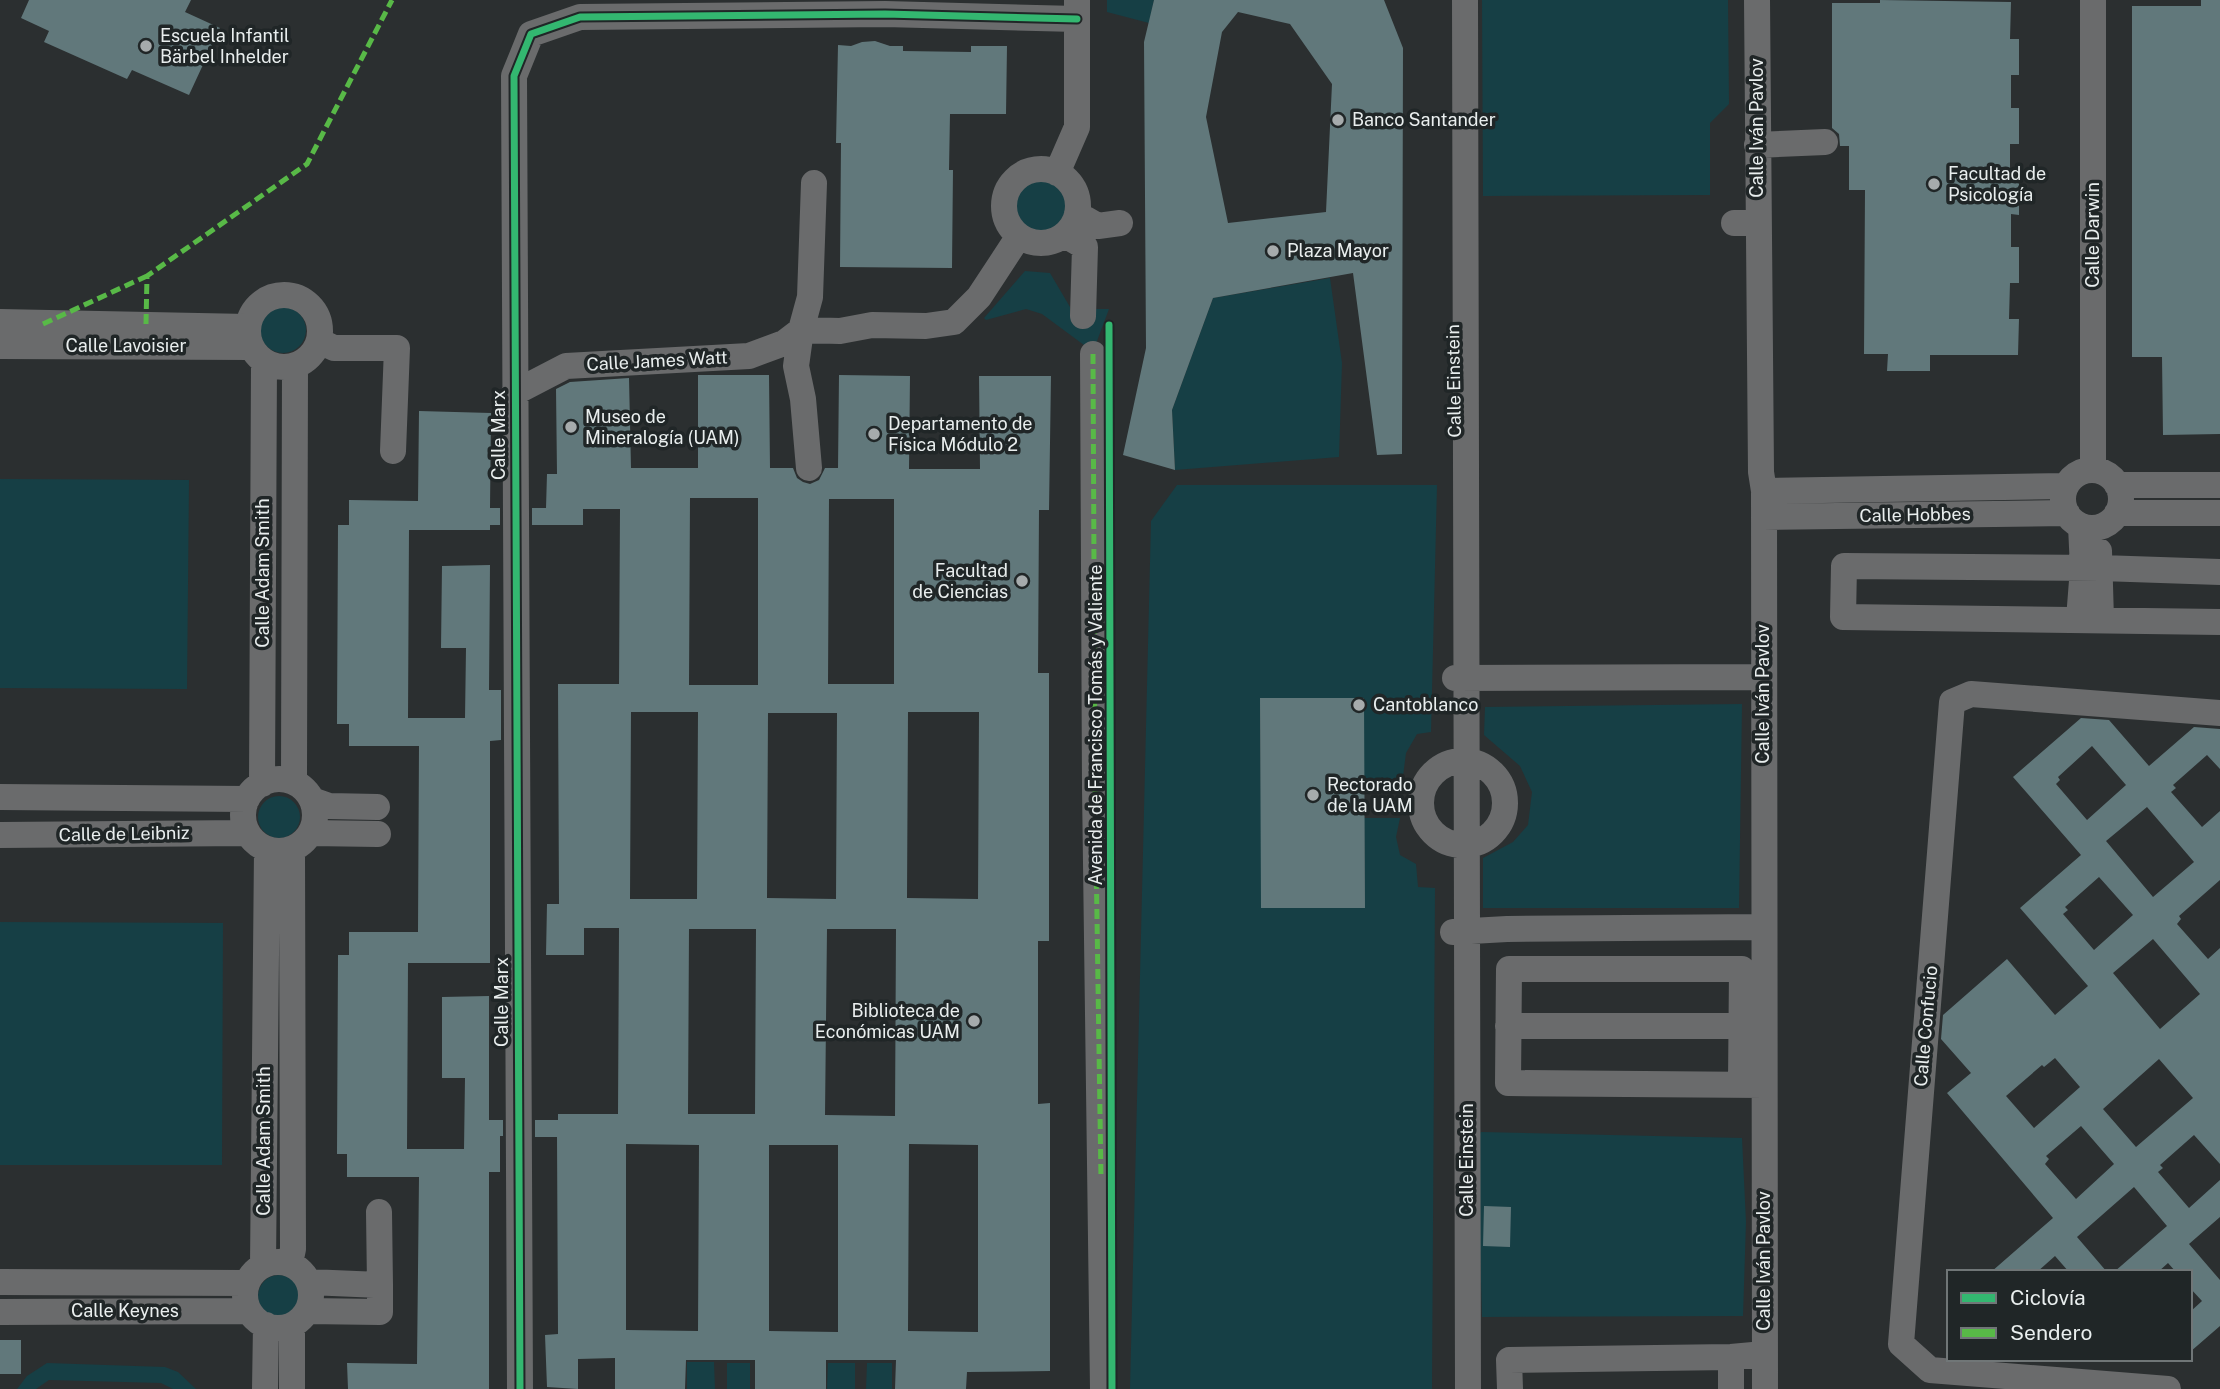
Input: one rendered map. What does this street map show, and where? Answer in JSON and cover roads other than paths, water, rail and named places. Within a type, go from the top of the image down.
[{"type":"street","name":"Calle Einstein","points":[[1451,0],[1459,216]]},
{"type":"street","name":"Calle Einstein","points":[[1452,1389],[1460,932],[1459,216],[1465,0]]},
{"type":"street","name":"Calle Iván Pavlov","points":[[1757,0],[1757,145],[1746,223],[1764,504],[1764,927],[1753,1084],[1765,1389]]},
{"type":"street","name":"Calle Darwin","points":[[2093,0],[2093,470]]},
{"type":"street","points":[[1057,173],[1077,127],[1077,9]]},
{"type":"street","name":"Calle Marx","points":[[520,1389],[514,76],[531,34],[580,17],[1077,9]]},
{"type":"street","points":[[1757,145],[1825,142]]},
{"type":"street","points":[[1046,169],[1067,180],[1078,202],[1071,224],[1054,241],[1042,243],[1019,236],[1011,227],[1004,204],[1013,182],[1034,170],[1046,169]]},
{"type":"street","points":[[809,468],[803,399],[796,366],[801,330],[810,297],[814,183]]},
{"type":"street","points":[[1071,224],[1098,226],[1120,223]]},
{"type":"street","points":[[1071,224],[1085,247],[1083,316]]},
{"type":"street","points":[[801,330],[840,331],[872,325],[926,326],[954,322],[979,297],[1019,236]]},
{"type":"street","points":[[292,295],[303,299],[312,307],[318,318],[319,341],[304,361],[295,366],[284,367],[255,345],[251,315],[258,305],[268,298],[292,295]]},
{"type":"street","name":"Calle Lavoisier","points":[[0,322],[255,345]]},
{"type":"street","name":"Calle James Watt","points":[[514,393],[566,366],[750,356],[784,343],[801,330]]},
{"type":"street","points":[[319,341],[334,348],[397,348],[393,451]]},
{"type":"street","name":"Calle Lavoisier","points":[[0,346],[255,345]]},
{"type":"street","name":"Calle Adam Smith","points":[[254,792],[255,345]]},
{"type":"street","name":"Avenida de Francisco Tomás y Valiente","points":[[1093,354],[1095,788],[1103,1389]]},
{"type":"street","name":"Calle Adam Smith","points":[[294,780],[295,366]]},
{"type":"street","points":[[2093,470],[2111,477],[2121,494],[2121,504],[2091,520],[2064,504],[2066,486],[2077,474],[2093,470]]},
{"type":"street","points":[[2117,485],[2220,485]]},
{"type":"street","name":"Calle Hobbes","points":[[1764,504],[2066,486]]},
{"type":"street","name":"Calle Hobbes","points":[[1764,504],[2091,520],[2220,513]]},
{"type":"street","points":[[2090,620],[2091,520]]},
{"type":"street","points":[[2220,572],[1844,566],[1843,617],[2220,622]]},
{"type":"street","points":[[1461,678],[1764,677]]},
{"type":"street","name":"Calle Confucio","points":[[2168,1389],[1930,1370],[1901,1344],[1952,702],[1971,694],[2220,713]]},
{"type":"street","points":[[1460,761],[1479,763],[1498,779],[1506,803],[1498,826],[1490,836],[1479,842],[1460,845],[1432,831],[1424,820],[1421,796],[1432,774],[1442,766],[1460,761]]},
{"type":"street","points":[[281,779],[294,780],[307,791],[312,800],[315,822],[279,841],[243,822],[243,810],[254,792],[281,779]]},
{"type":"street","name":"Calle de Leibniz","points":[[0,797],[254,792]]},
{"type":"street","points":[[312,800],[329,806],[377,807]]},
{"type":"street","name":"Calle de Leibniz","points":[[0,835],[279,841],[377,834]]},
{"type":"street","name":"Calle Adam Smith","points":[[279,841],[293,1249],[290,1263]]},
{"type":"street","name":"Calle Adam Smith","points":[[255,1274],[279,841]]},
{"type":"street","points":[[1460,932],[1507,929],[1764,927]]},
{"type":"street","points":[[1507,929],[1508,1083],[1753,1084],[1742,1026],[1742,969],[1509,969]]},
{"type":"street","name":"Calle Einstein","points":[[1460,932],[1468,1389]]},
{"type":"street","points":[[1508,1026],[1742,1026]]},
{"type":"street","points":[[379,1212],[380,1311]]},
{"type":"street","points":[[265,1389],[257,1318],[245,1292],[255,1274],[272,1262],[290,1263],[298,1268],[309,1282],[380,1311]]},
{"type":"street","name":"Calle Keynes","points":[[0,1282],[255,1274]]},
{"type":"street","points":[[257,1318],[284,1328],[300,1318],[311,1302],[309,1282]]},
{"type":"street","points":[[300,1318],[380,1311]]},
{"type":"street","name":"Calle Keynes","points":[[0,1312],[257,1318]]},
{"type":"street","points":[[292,1389],[300,1318]]},
{"type":"street","points":[[1510,1389],[1509,1360],[1731,1357],[1764,1354]]},
{"type":"street","points":[[1731,1357],[1731,1389]]},
{"type":"place","name":"Escuela Infantil Bärbel Inhelder","points":[[146,46]]},
{"type":"place","name":"Banco Santander","points":[[1338,120]]},
{"type":"place","name":"Facultad de Psicología","points":[[1934,184]]},
{"type":"place","name":"Plaza Mayor","points":[[1273,251]]},
{"type":"place","name":"Museo de Mineralogía (UAM)","points":[[571,427]]},
{"type":"place","name":"Departamento de Física Módulo 2","points":[[874,434]]},
{"type":"place","name":"Facultad de Ciencias","points":[[1022,581]]},
{"type":"place","name":"Cantoblanco","points":[[1359,705]]},
{"type":"place","name":"Rectorado de la UAM","points":[[1313,795]]},
{"type":"place","name":"Biblioteca de Económicas UAM","points":[[974,1021]]}]
